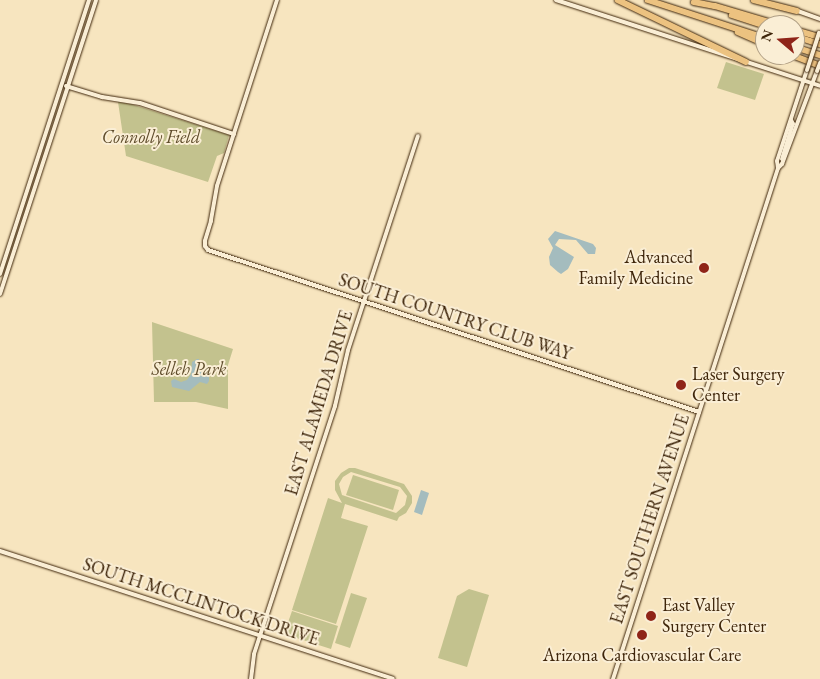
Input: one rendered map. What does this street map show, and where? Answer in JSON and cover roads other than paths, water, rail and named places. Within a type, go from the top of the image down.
[{"type":"highway","points":[[618,0],[746,62]]},
{"type":"highway","points":[[648,0],[755,35]]},
{"type":"highway","points":[[754,0],[796,11]]},
{"type":"highway","points":[[691,1],[755,18]]},
{"type":"highway","points":[[691,1],[755,23]]},
{"type":"highway","points":[[730,27],[755,39]]},
{"type":"highway","points":[[805,33],[820,37]]},
{"type":"highway","points":[[805,39],[820,44]]},
{"type":"highway","points":[[805,51],[820,56]]},
{"type":"highway","points":[[805,60],[820,65]]},
{"type":"main road","points":[[0,274],[89,0]]},
{"type":"main road","points":[[0,294],[96,0]]},
{"type":"main road","points":[[62,84],[102,97],[140,103],[234,134],[277,0]]},
{"type":"main road","points":[[556,0],[820,86]]},
{"type":"main road","points":[[767,0],[820,19]]},
{"type":"main road","name":"EAST SOUTHERN AVENUE","points":[[613,679],[778,168],[777,161],[820,29]]},
{"type":"main road","name":"EAST SOUTHERN AVENUE","points":[[778,168],[782,164],[820,65]]},
{"type":"main road","points":[[782,164],[783,153],[793,124],[791,120]]},
{"type":"main road","name":"SOUTH COUNTRY CLUB WAY","points":[[234,134],[214,195],[205,246],[208,250],[699,412]]},
{"type":"main road","name":"EAST ALAMEDA DRIVE","points":[[251,679],[252,662],[335,406],[348,350],[418,136]]},
{"type":"main road","name":"SOUTH MCCLINTOCK DRIVE","points":[[0,550],[393,679]]},
{"type":"water","points":[[555,231],[593,244],[596,248],[595,254],[588,254],[576,240],[559,239],[555,245],[574,257],[568,269],[561,274],[550,265],[549,257],[553,248],[548,239]]},
{"type":"water","points":[[199,359],[199,370],[209,373],[207,384],[200,382],[189,391],[172,387],[171,381],[174,379],[181,382],[187,380],[191,374],[192,362]]},
{"type":"water","points":[[421,490],[429,493],[422,515],[414,512]]},
{"type":"place","name":"Advanced Family Medicine","points":[[704,268]]},
{"type":"place","name":"Laser Surgery Center","points":[[681,385]]},
{"type":"place","name":"East Valley Surgery Center","points":[[651,616]]},
{"type":"place","name":"Arizona Cardiovascular Care","points":[[642,635]]},
{"type":"park label","name":"Connolly Field","points":[[151,137]]},
{"type":"park label","name":"Selleh Park","points":[[189,369]]}]
